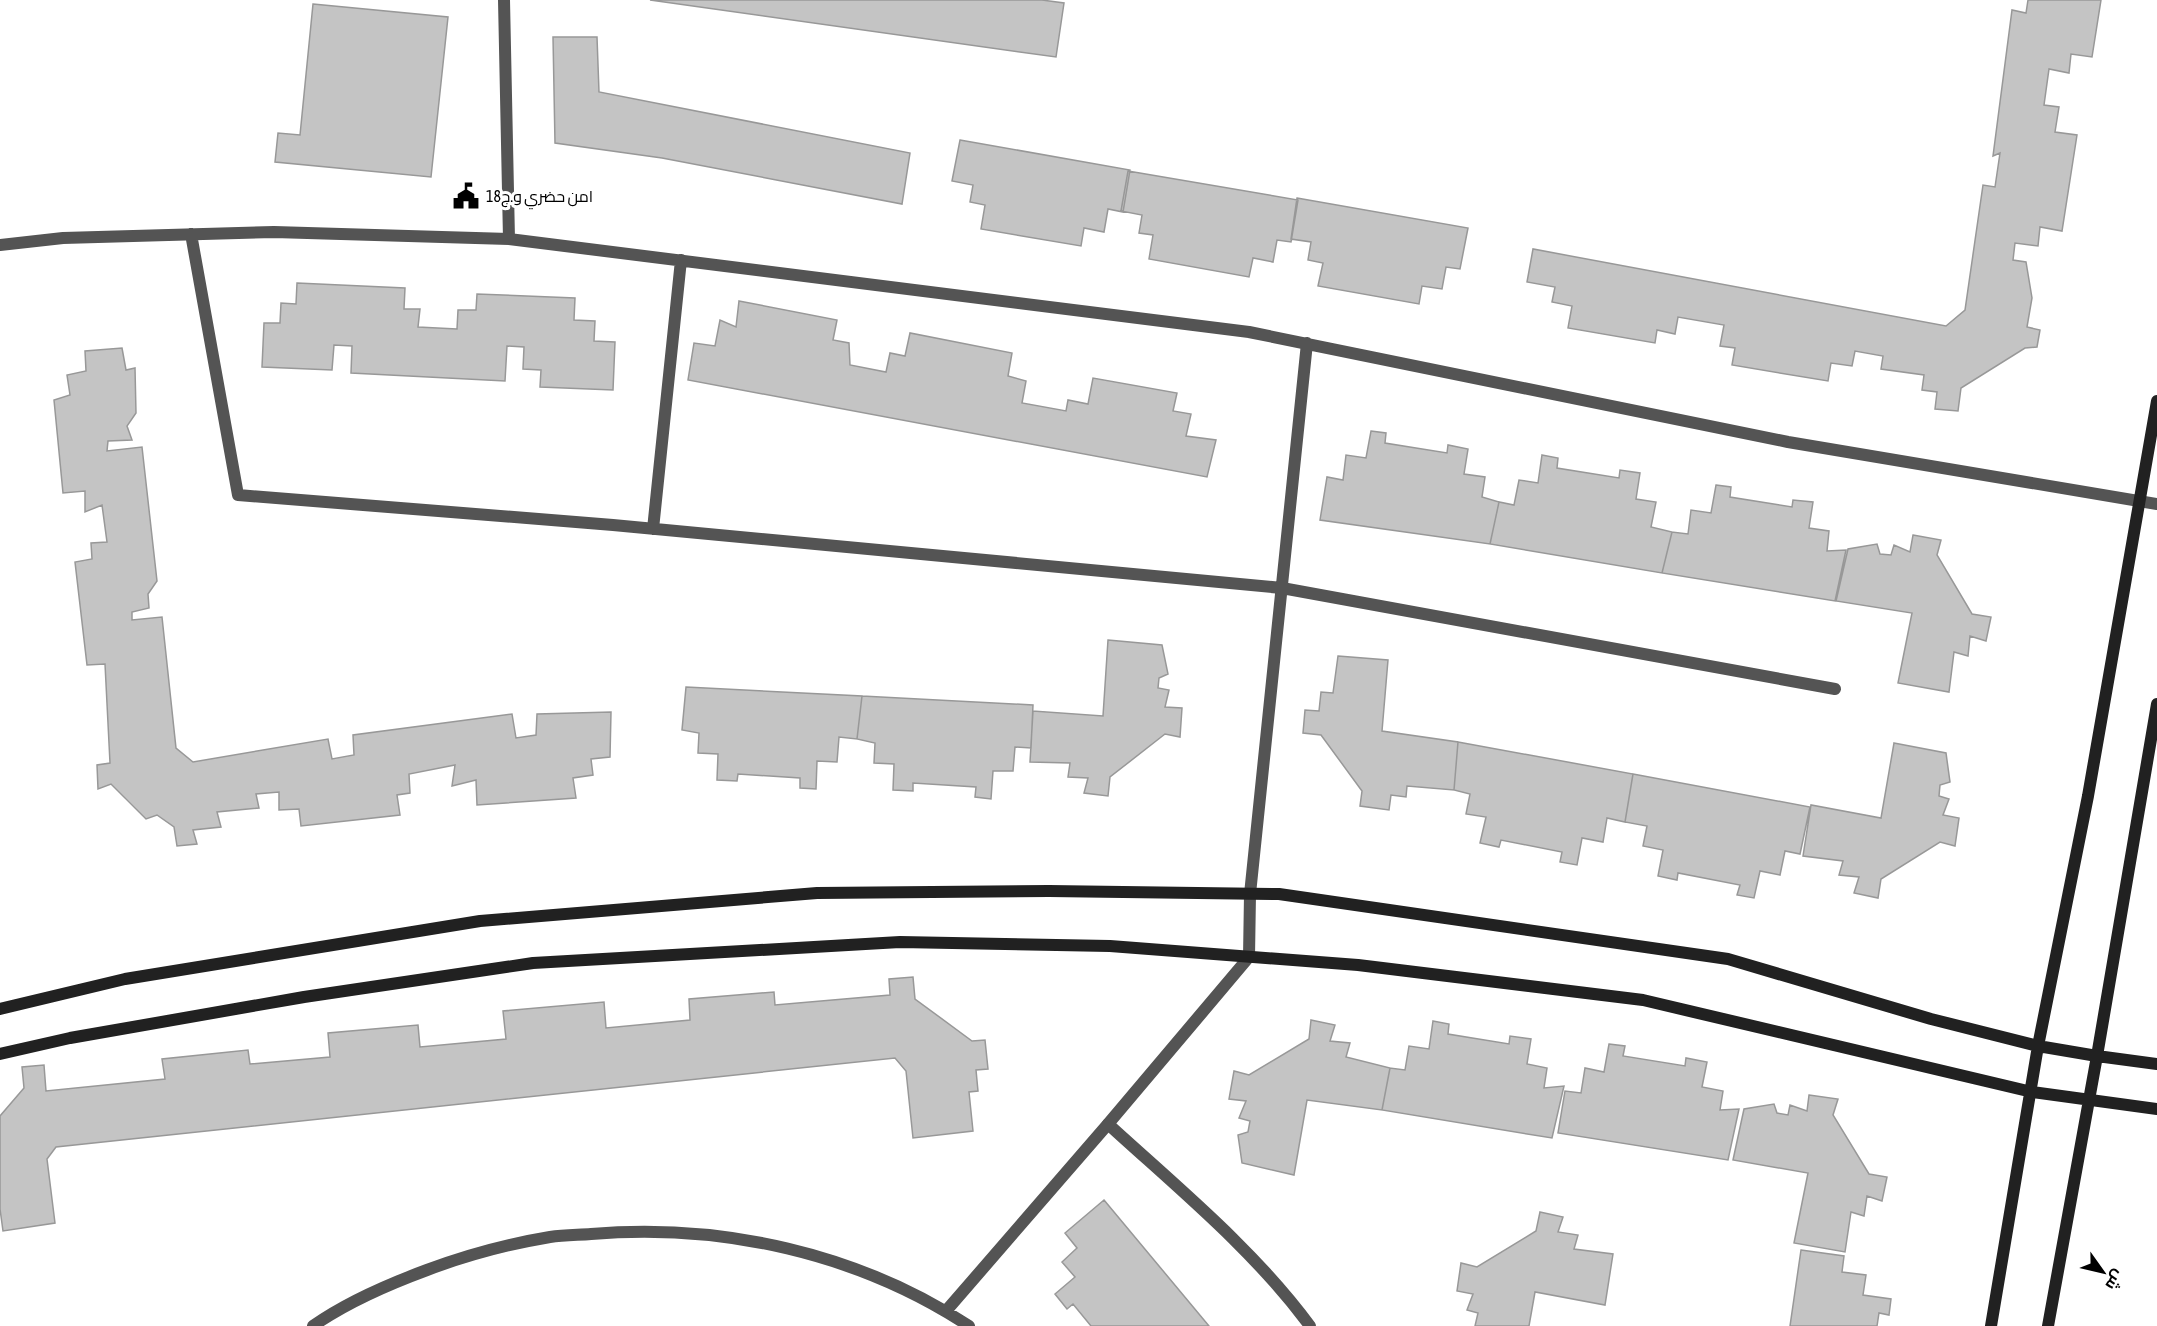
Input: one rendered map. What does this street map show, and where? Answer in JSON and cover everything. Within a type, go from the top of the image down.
[{"type":"main road","points":[[1991,1326],[2038,1046],[2088,796],[2157,401]]},
{"type":"main road","points":[[2048,1326],[2157,704]]},
{"type":"main road","points":[[0,1009],[125,979],[480,921],[817,892],[1049,891],[1279,894],[1728,959],[1931,1019],[2038,1046],[2157,1064]]},
{"type":"main road","points":[[0,1054],[70,1038],[304,997],[533,963],[900,942],[1110,946],[1358,965],[1643,1000],[2031,1092],[2157,1109]]},
{"type":"street","points":[[504,0],[509,238]]},
{"type":"street","points":[[0,245],[63,238],[274,231],[509,238],[1249,332],[1788,442],[2157,504]]},
{"type":"street","points":[[191,234],[238,495],[653,529],[1282,588],[1835,689]]},
{"type":"street","points":[[653,529],[681,260]]},
{"type":"street","points":[[945,1311],[1108,1124],[1249,957],[1250,894],[1307,343]]},
{"type":"street","points":[[1108,1124],[1249,1253],[1310,1326]]},
{"type":"street","points":[[313,1326],[394,1282],[471,1254],[551,1237],[633,1230],[714,1234],[794,1249],[872,1275],[945,1311],[969,1326]]},
{"type":"building","points":[[650,0],[1042,0],[1064,3],[1056,57]]},
{"type":"building","points":[[2028,0],[2101,0],[2092,57],[2071,54],[2069,73],[2049,69],[2044,105],[2059,107],[2055,132],[2077,135],[2062,231],[2040,227],[2038,246],[2015,243],[2013,260],[2026,262],[2032,298],[2027,327],[2040,330],[2037,347],[2025,348],[1961,388],[1958,411],[1935,409],[1937,392],[1922,390],[1924,375],[1881,369],[1883,356],[1855,351],[1852,366],[1831,363],[1828,381],[1732,365],[1735,348],[1720,346],[1724,325],[1678,317],[1675,334],[1657,330],[1655,343],[1568,328],[1572,306],[1552,302],[1555,287],[1527,282],[1533,249],[1946,326],[1965,310],[1983,185],[1995,187],[2000,153],[1993,156],[2012,10],[2026,13]]},
{"type":"building","points":[[313,4],[448,17],[431,177],[275,162],[278,133],[300,135]]},
{"type":"building","points":[[553,37],[597,37],[599,92],[910,153],[902,204],[662,158],[555,143]]},
{"type":"building","points":[[960,140],[1130,170],[1123,212],[1108,209],[1104,232],[1084,228],[1081,246],[981,229],[985,205],[970,202],[973,185],[952,181]]},
{"type":"building","points":[[1128,171],[1298,200],[1291,242],[1277,240],[1273,262],[1253,258],[1249,277],[1149,259],[1153,235],[1139,233],[1142,215],[1121,211]]},
{"type":"building","points":[[1297,198],[1468,228],[1460,269],[1446,267],[1442,289],[1422,286],[1419,304],[1318,286],[1323,263],[1308,260],[1311,242],[1291,239]]},
{"type":"building","points":[[297,283],[405,288],[404,309],[420,309],[418,327],[457,329],[458,310],[476,310],[477,294],[575,298],[574,320],[595,321],[594,341],[615,342],[613,390],[540,387],[541,370],[523,369],[524,347],[507,346],[505,381],[351,373],[352,346],[334,345],[332,370],[262,367],[264,323],[280,323],[281,303],[296,304]]},
{"type":"building","points":[[739,301],[837,320],[833,340],[849,343],[850,365],[886,372],[890,353],[905,356],[910,333],[1012,353],[1008,376],[1026,381],[1022,403],[1066,411],[1068,400],[1088,404],[1093,378],[1177,393],[1173,411],[1191,414],[1186,436],[1216,440],[1207,477],[688,380],[694,343],[715,346],[720,320],[736,327]]},
{"type":"building","points":[[122,348],[126,370],[135,368],[136,413],[127,426],[132,440],[108,441],[107,451],[142,447],[157,581],[148,594],[149,608],[132,612],[132,620],[162,617],[176,748],[193,762],[328,739],[332,759],[354,755],[353,735],[512,714],[516,738],[536,735],[537,714],[611,712],[610,757],[591,759],[593,775],[573,778],[576,798],[477,805],[476,780],[452,786],[455,765],[409,774],[410,793],[397,795],[400,815],[301,826],[299,809],[279,810],[279,792],[256,794],[259,808],[217,812],[221,827],[193,830],[197,844],[177,846],[174,827],[157,815],[146,819],[111,784],[98,789],[97,765],[110,763],[105,664],[87,665],[75,562],[92,559],[91,543],[107,542],[102,505],[85,512],[85,491],[63,493],[54,400],[70,395],[67,375],[86,371],[85,351]]},
{"type":"building","points":[[1371,431],[1386,433],[1385,443],[1447,453],[1448,445],[1468,449],[1464,474],[1485,477],[1482,497],[1499,502],[1490,544],[1320,520],[1327,477],[1343,480],[1346,455],[1366,458]]},
{"type":"building","points":[[1542,455],[1558,458],[1557,468],[1619,478],[1620,470],[1640,473],[1636,499],[1656,502],[1651,527],[1672,532],[1662,573],[1490,544],[1499,502],[1514,505],[1519,480],[1538,483]]},
{"type":"building","points":[[1716,485],[1731,487],[1730,497],[1792,507],[1793,500],[1813,502],[1809,528],[1829,531],[1827,551],[1846,550],[1835,601],[1662,573],[1672,532],[1688,534],[1691,510],[1711,513]]},
{"type":"building","points":[[1913,535],[1941,540],[1937,555],[1972,614],[1991,617],[1986,641],[1970,636],[1968,656],[1954,652],[1949,692],[1898,683],[1912,613],[1836,601],[1848,549],[1877,544],[1880,554],[1891,555],[1894,545],[1910,552]]},
{"type":"building","points":[[1108,640],[1162,645],[1168,674],[1159,678],[1158,688],[1169,690],[1165,707],[1182,708],[1180,737],[1165,734],[1110,777],[1108,796],[1084,793],[1088,778],[1068,777],[1070,763],[1030,762],[1033,711],[1103,716]]},
{"type":"building","points":[[1338,656],[1388,660],[1382,731],[1458,742],[1454,790],[1407,786],[1406,797],[1391,795],[1389,810],[1360,806],[1362,791],[1321,735],[1303,733],[1305,710],[1319,711],[1321,692],[1333,693]]},
{"type":"building","points":[[686,687],[862,696],[857,739],[839,737],[837,762],[817,761],[816,789],[800,788],[800,778],[738,774],[737,781],[717,780],[718,754],[698,753],[699,733],[682,730]]},
{"type":"building","points":[[862,696],[1033,705],[1031,748],[1015,747],[1013,771],[993,771],[991,799],[975,797],[976,787],[913,783],[913,791],[893,790],[894,764],[874,763],[875,743],[857,739]]},
{"type":"building","points":[[1458,742],[1633,774],[1625,822],[1607,818],[1603,842],[1582,838],[1577,865],[1560,862],[1562,852],[1501,840],[1499,847],[1480,843],[1486,817],[1466,814],[1470,794],[1454,790]]},
{"type":"building","points":[[1894,743],[1946,753],[1950,782],[1940,785],[1939,796],[1949,799],[1943,815],[1959,818],[1955,846],[1940,842],[1881,879],[1878,898],[1854,893],[1859,877],[1839,875],[1843,861],[1803,856],[1811,805],[1881,818]]},
{"type":"building","points":[[1633,774],[1810,807],[1800,854],[1785,851],[1780,875],[1760,871],[1754,898],[1737,895],[1740,885],[1678,873],[1677,880],[1658,876],[1663,850],[1643,846],[1647,826],[1625,822]]},
{"type":"building","points":[[913,977],[915,999],[972,1041],[985,1040],[988,1069],[976,1070],[978,1091],[969,1092],[973,1131],[913,1138],[906,1071],[895,1058],[56,1147],[47,1159],[55,1223],[3,1231],[0,1209],[0,1116],[24,1088],[22,1067],[44,1065],[46,1091],[165,1079],[162,1059],[248,1050],[250,1064],[330,1057],[328,1033],[418,1025],[420,1047],[506,1039],[503,1011],[604,1002],[606,1028],[690,1020],[689,999],[774,992],[775,1005],[890,995],[889,979]]},
{"type":"building","points":[[1311,1020],[1335,1025],[1330,1041],[1350,1043],[1346,1057],[1390,1068],[1382,1110],[1307,1100],[1294,1175],[1242,1163],[1238,1135],[1248,1132],[1250,1121],[1239,1118],[1246,1101],[1229,1099],[1234,1071],[1249,1075],[1309,1039]]},
{"type":"building","points":[[1433,1021],[1449,1024],[1448,1034],[1509,1044],[1510,1036],[1531,1039],[1527,1064],[1547,1068],[1544,1088],[1564,1086],[1552,1138],[1382,1110],[1390,1068],[1405,1070],[1409,1046],[1429,1049]]},
{"type":"building","points":[[1609,1044],[1625,1046],[1623,1056],[1685,1066],[1686,1058],[1707,1062],[1702,1087],[1723,1091],[1720,1110],[1739,1109],[1728,1160],[1558,1133],[1565,1091],[1581,1093],[1585,1068],[1604,1072]]},
{"type":"building","points":[[1809,1095],[1838,1099],[1833,1115],[1869,1174],[1887,1177],[1882,1201],[1867,1196],[1864,1216],[1851,1212],[1845,1252],[1794,1243],[1808,1173],[1733,1160],[1744,1109],[1774,1104],[1777,1113],[1788,1115],[1790,1105],[1807,1111]]},
{"type":"building","points":[[1104,1200],[1209,1326],[1091,1326],[1073,1304],[1067,1309],[1055,1294],[1075,1277],[1062,1262],[1077,1248],[1065,1233]]},
{"type":"building","points":[[1540,1212],[1563,1217],[1558,1232],[1578,1235],[1574,1249],[1613,1254],[1605,1305],[1535,1292],[1529,1326],[1475,1326],[1478,1313],[1467,1310],[1473,1294],[1457,1291],[1461,1263],[1477,1267],[1536,1231]]},
{"type":"building","points":[[1801,1250],[1844,1256],[1842,1272],[1866,1275],[1863,1295],[1891,1299],[1889,1315],[1879,1313],[1877,1326],[1790,1326]]},
{"type":"place","name":"امن حضري و.ج18","points":[[466,196]]}]
